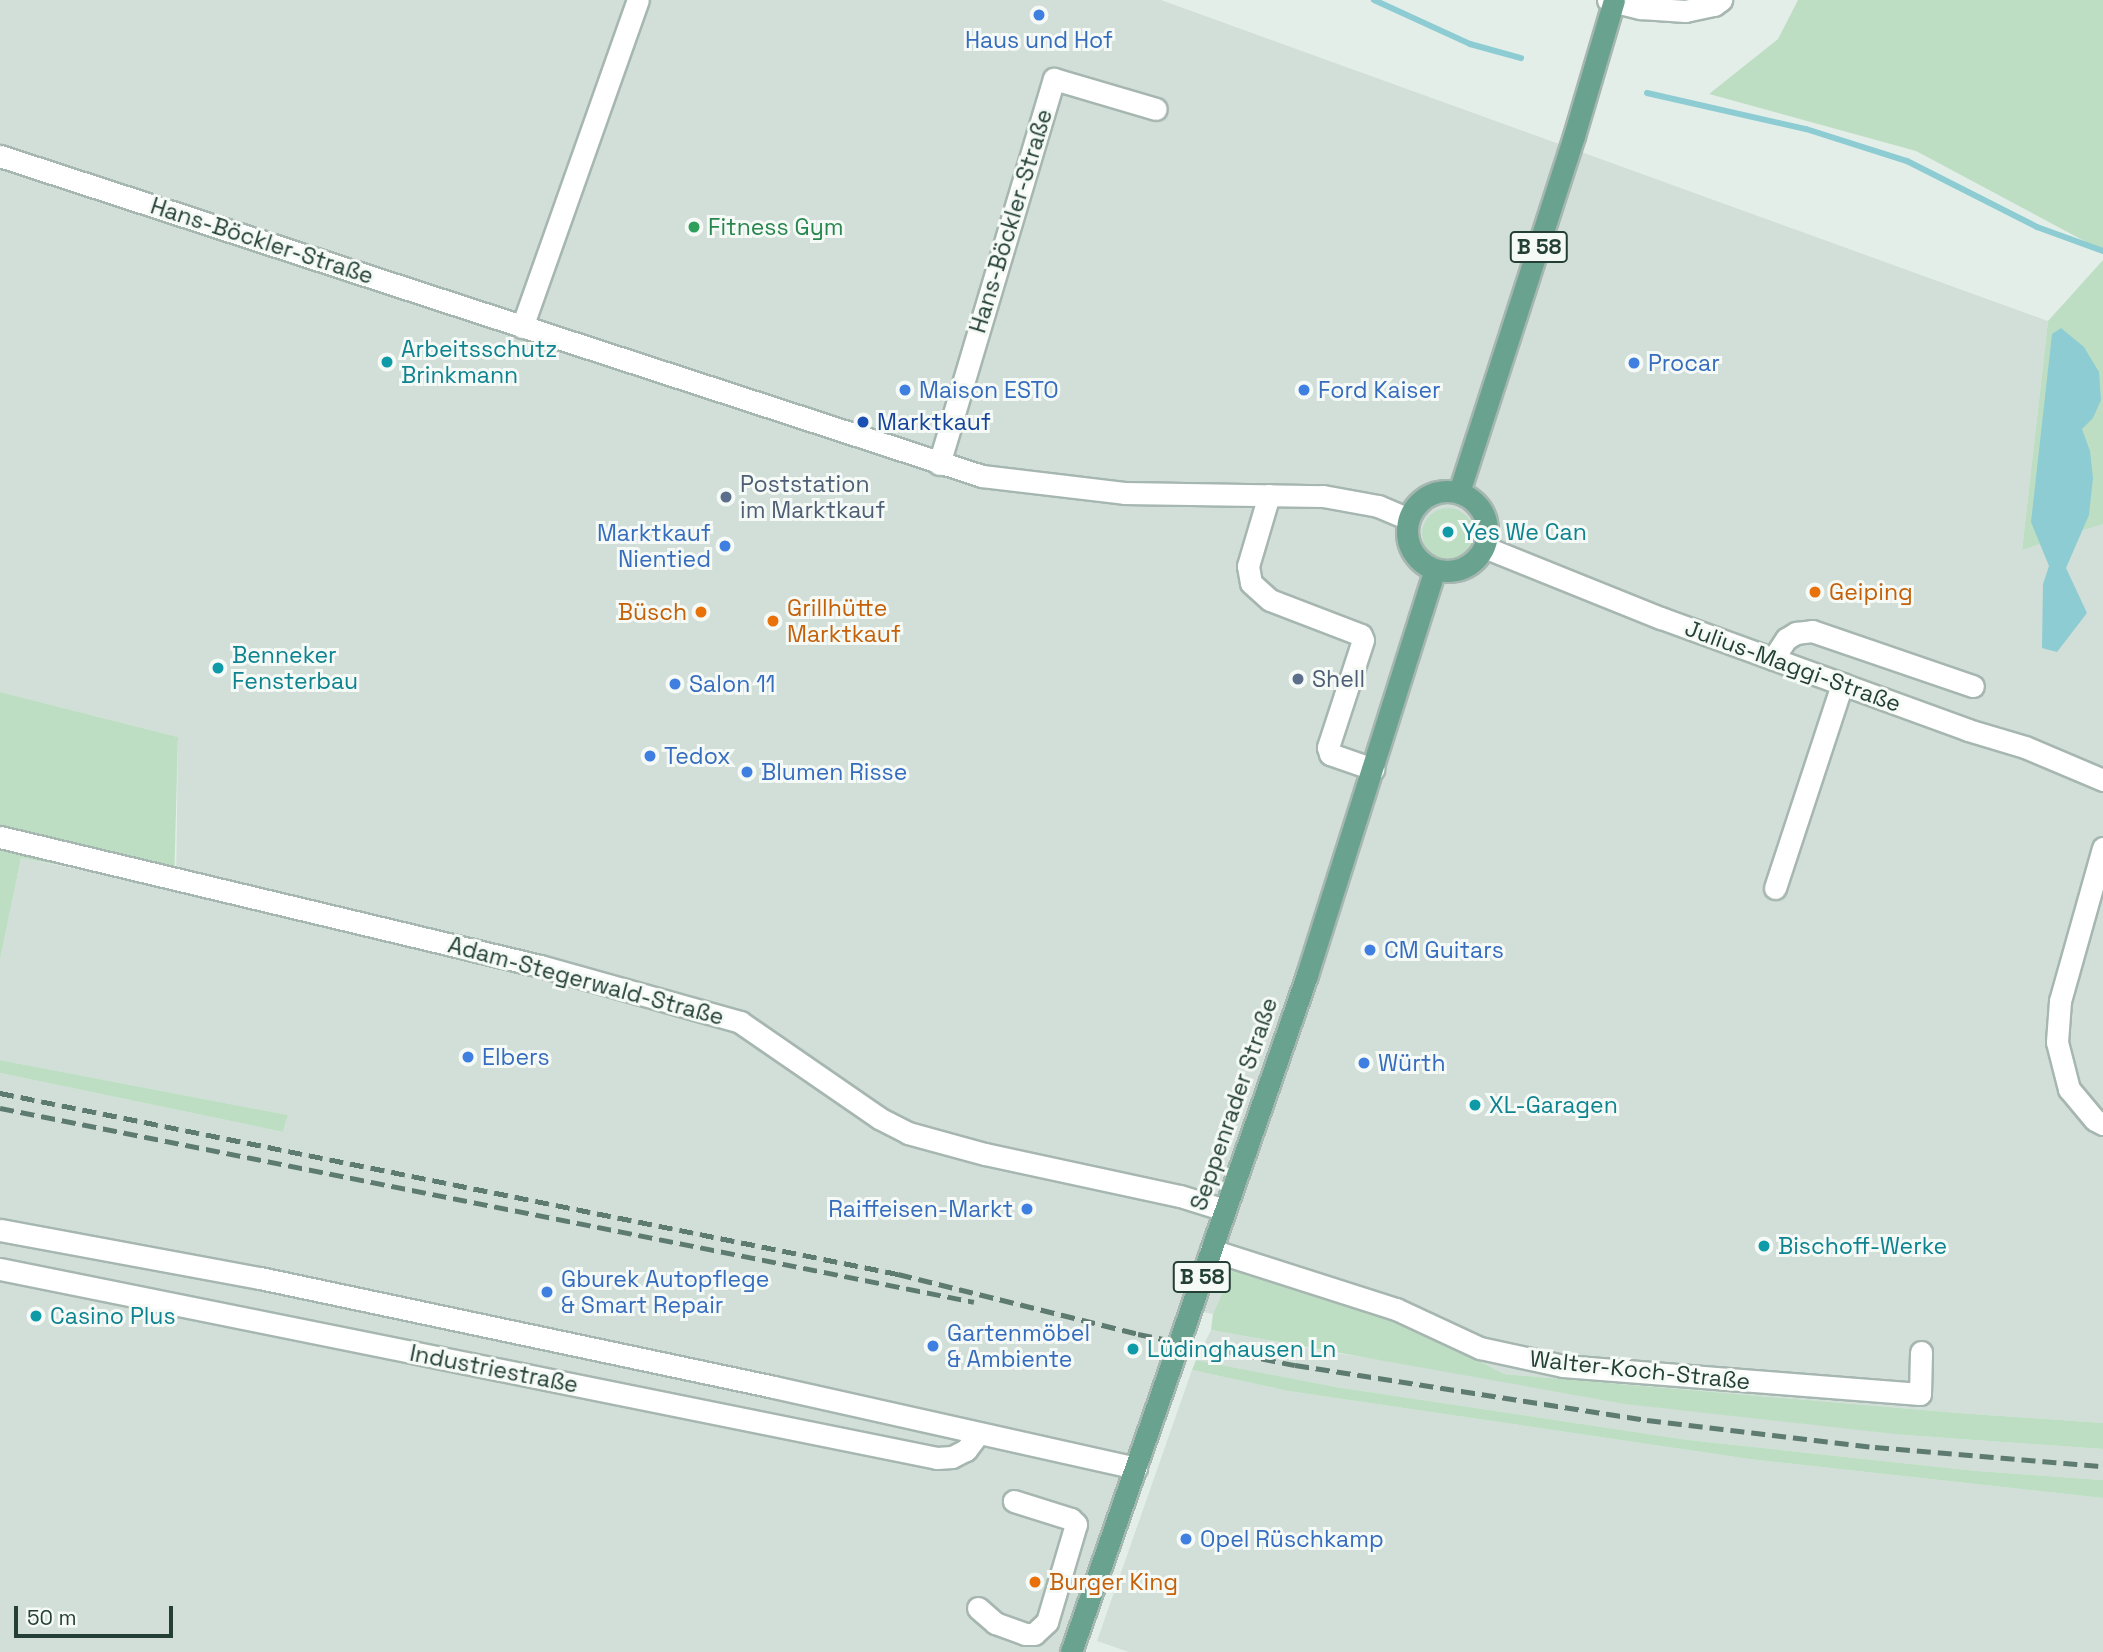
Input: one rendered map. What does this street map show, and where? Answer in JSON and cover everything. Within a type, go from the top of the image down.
[{"type":"main road","name":"B 58","points":[[1459,492],[1574,136],[1612,0]]},
{"type":"main road","points":[[1445,491],[1459,492],[1475,502],[1484,515],[1487,531],[1484,547],[1476,559],[1464,568],[1450,572],[1435,570],[1421,562],[1411,550],[1406,535],[1408,519],[1416,505],[1429,495],[1445,491]]},
{"type":"main road","name":"Seppenrader Straße","points":[[1074,1651],[1307,975],[1435,570]]},
{"type":"street","points":[[523,327],[638,0]]},
{"type":"street","points":[[1612,0],[1641,8],[1685,11],[1714,5],[1721,0]]},
{"type":"street","name":"Hans-Böckler-Straße","points":[[939,464],[1054,79],[1156,108]]},
{"type":"street","name":"Hans-Böckler-Straße","points":[[0,156],[982,476],[1124,493],[1353,499],[1408,519]]},
{"type":"street","points":[[1269,495],[1248,566],[1251,583],[1269,600],[1361,635],[1363,640],[1328,747],[1330,754],[1373,769]]},
{"type":"street","name":"Julius-Maggi-Straße","points":[[1484,547],[1773,659],[1968,730],[2025,747],[2103,780]]},
{"type":"street","points":[[1773,659],[1786,639],[1796,633],[1812,631],[1973,687]]},
{"type":"street","points":[[1775,888],[1842,684]]},
{"type":"street","name":"Adam-Stegerwald-Straße","points":[[0,837],[540,966],[740,1022],[879,1118],[908,1133],[985,1154],[1167,1193],[1225,1209]]},
{"type":"street","points":[[2103,848],[2060,1001],[2057,1042],[2069,1089],[2095,1120],[2103,1124]]},
{"type":"street","name":"Industriestraße","points":[[0,1230],[260,1278],[1136,1468]]},
{"type":"street","name":"Walter-Koch-Straße","points":[[1211,1250],[1396,1309],[1480,1348],[1563,1366],[1920,1394],[1921,1352]]},
{"type":"street","name":"Industriestraße","points":[[0,1269],[937,1458],[952,1457],[966,1450],[979,1433]]},
{"type":"street","points":[[978,1608],[995,1623],[1015,1631],[1034,1634],[1041,1630],[1047,1622],[1077,1533],[1076,1524],[1071,1519],[1014,1501]]},
{"type":"shaded area","points":[[0,0],[1161,0],[2048,321],[2022,550],[2103,524],[2103,1423],[1504,1374],[1403,1321],[1234,1268],[1213,1314],[1178,1307],[1156,1391],[1068,1652],[0,1652],[0,1073],[283,1132],[288,1115],[0,1060],[0,960],[21,858],[176,889],[178,737],[0,692]]},
{"type":"shaded area","points":[[1211,1330],[1341,1354],[1904,1435],[2103,1449],[2103,1480],[1977,1471],[1688,1440],[1336,1387],[1196,1360]]},
{"type":"shaded area","points":[[1192,1370],[1288,1391],[1749,1459],[2103,1498],[2103,1652],[1129,1652],[1097,1641]]},
{"type":"green space","points":[[1798,0],[2103,0],[2103,251],[1916,151],[1709,94],[1778,39]]},
{"type":"green space","points":[[2103,260],[2103,524],[2022,550],[2048,321]]},
{"type":"green space","points":[[1448,508],[1458,510],[1466,516],[1472,524],[1472,544],[1466,552],[1458,558],[1448,560],[1438,558],[1430,552],[1424,544],[1422,534],[1424,524],[1430,516],[1438,510]]},
{"type":"green space","points":[[0,692],[178,737],[174,886],[21,858],[0,960]]},
{"type":"green space","points":[[0,1060],[288,1115],[283,1132],[0,1073]]},
{"type":"green space","points":[[1234,1267],[1403,1321],[1504,1374],[2103,1423],[2103,1449],[1904,1435],[1625,1404],[1211,1330],[1213,1314]]},
{"type":"green space","points":[[1196,1360],[1336,1387],[1688,1440],[1977,1471],[2103,1480],[2103,1498],[1749,1459],[1288,1391],[1192,1370]]},
{"type":"water","points":[[2061,328],[2084,347],[2099,372],[2101,400],[2093,418],[2082,429],[2090,451],[2093,478],[2089,515],[2066,568],[2087,613],[2057,652],[2042,648],[2043,584],[2049,566],[2031,522],[2052,334]]},
{"type":"waterway","points":[[1374,0],[1470,44],[1521,58]]},
{"type":"waterway","points":[[1647,93],[1806,129],[1907,161],[2037,227],[2103,251]]},
{"type":"railway","points":[[0,1093],[898,1274],[1138,1334],[1295,1365],[1647,1420],[1875,1447],[2103,1466]]},
{"type":"railway","points":[[0,1108],[974,1302]]},
{"type":"place","name":"Haus und Hof","points":[[1039,15]]},
{"type":"place","name":"Fitness Gym","points":[[694,227]]},
{"type":"place","name":"Arbeitsschutz Brinkmann","points":[[387,362]]},
{"type":"place","name":"Procar","points":[[1634,363]]},
{"type":"place","name":"Maison ESTO","points":[[905,390]]},
{"type":"place","name":"Ford Kaiser","points":[[1304,390]]},
{"type":"place","name":"Marktkauf","points":[[863,422]]},
{"type":"place","name":"Poststation im Marktkauf","points":[[726,497]]},
{"type":"place","name":"Yes We Can","points":[[1448,532]]},
{"type":"place","name":"Marktkauf Nientied","points":[[725,546]]},
{"type":"place","name":"Geiping","points":[[1815,592]]},
{"type":"place","name":"Büsch","points":[[701,612]]},
{"type":"place","name":"Grillhütte Marktkauf","points":[[773,621]]},
{"type":"place","name":"Benneker Fensterbau","points":[[218,668]]},
{"type":"place","name":"Shell","points":[[1298,679]]},
{"type":"place","name":"Salon 11","points":[[675,684]]},
{"type":"place","name":"Tedox","points":[[650,756]]},
{"type":"place","name":"Blumen Risse","points":[[747,772]]},
{"type":"place","name":"CM Guitars","points":[[1370,950]]},
{"type":"place","name":"Elbers","points":[[468,1057]]},
{"type":"place","name":"Würth","points":[[1364,1063]]},
{"type":"place","name":"XL-Garagen","points":[[1475,1105]]},
{"type":"place","name":"Raiffeisen-Markt","points":[[1027,1209]]},
{"type":"place","name":"Bischoff-Werke","points":[[1764,1246]]},
{"type":"place","name":"Gburek Autopflege & Smart Repair","points":[[547,1292]]},
{"type":"place","name":"Casino Plus","points":[[36,1316]]},
{"type":"place","name":"Gartenmöbel & Ambiente","points":[[933,1346]]},
{"type":"place","name":"Lüdinghausen Ln","points":[[1133,1349]]},
{"type":"place","name":"Opel Rüschkamp","points":[[1186,1539]]},
{"type":"place","name":"Burger King","points":[[1035,1582]]}]
